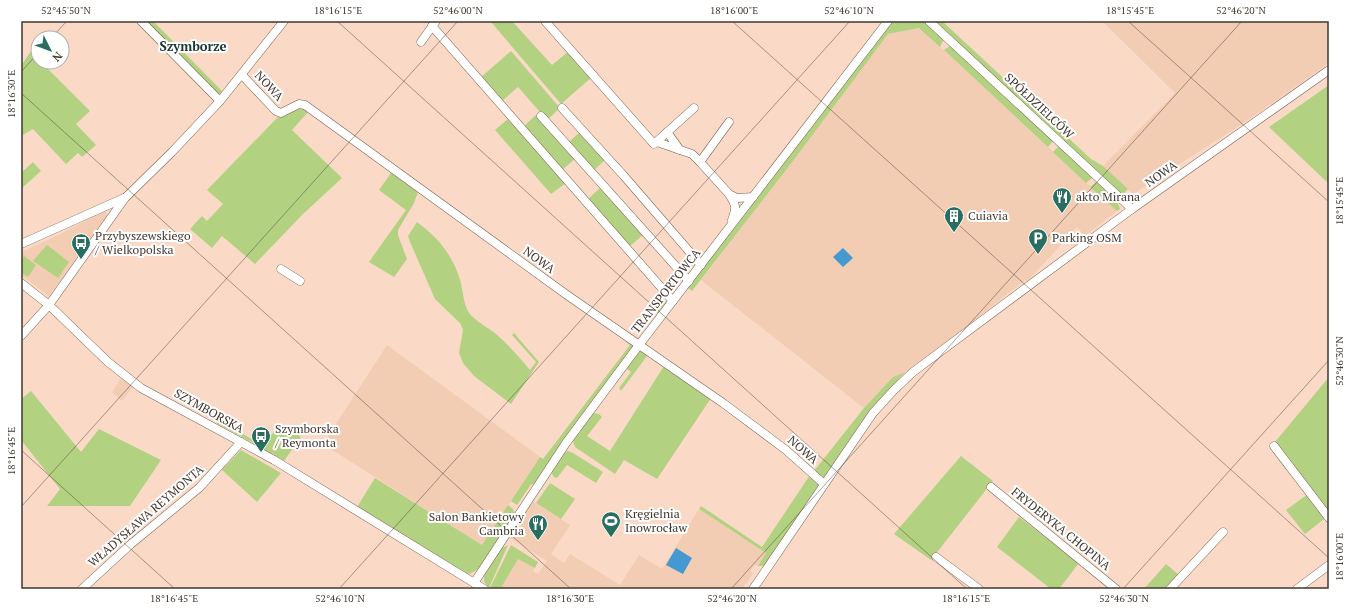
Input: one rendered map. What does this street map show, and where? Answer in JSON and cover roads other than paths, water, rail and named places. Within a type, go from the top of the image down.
[{"type":"street","points":[[141,21],[220,101]]},
{"type":"street","points":[[21,336],[49,305],[125,198],[220,101],[284,21]]},
{"type":"street","points":[[545,21],[654,144],[657,142],[692,154],[729,194],[736,204],[735,212],[728,229]]},
{"type":"street","name":"TRANSPORTOWCA","points":[[474,583],[566,443],[639,345],[888,21]]},
{"type":"street","name":"SPÓŁDZIELCÓW","points":[[929,21],[1132,209]]},
{"type":"street","points":[[420,42],[434,24],[673,301]]},
{"type":"street","name":"NOWA","points":[[753,589],[874,413],[894,390],[913,372],[1132,209],[1329,70]]},
{"type":"street","name":"NOWA","points":[[242,75],[276,111],[281,113],[300,104],[305,104],[567,295],[786,450],[824,484]]},
{"type":"street","points":[[562,108],[624,176],[701,265]]},
{"type":"street","points":[[657,142],[694,108]]},
{"type":"street","points":[[541,116],[689,281]]},
{"type":"street","points":[[700,162],[729,122]]},
{"type":"street","points":[[667,132],[680,150]]},
{"type":"street","points":[[729,194],[737,198],[753,197]]},
{"type":"street","points":[[21,244],[125,198]]},
{"type":"street","points":[[281,269],[300,281]]},
{"type":"street","name":"SZYMBORSKA","points":[[21,283],[49,305],[108,362],[141,388],[241,442],[347,504],[484,589]]},
{"type":"street","name":"WŁADYSŁAWA REYMONTA","points":[[82,589],[133,543],[199,488],[241,442]]},
{"type":"street","points":[[1274,446],[1329,518]]},
{"type":"street","name":"FRYDERYKA CHOPINA","points":[[991,487],[1116,589]]},
{"type":"street","points":[[1170,589],[1223,532]]},
{"type":"street","points":[[936,557],[979,589]]},
{"type":"street","points":[[1297,589],[1329,565]]},
{"type":"water","points":[[843,248],[853,258],[843,267],[833,257]]},
{"type":"water","points":[[676,548],[692,558],[683,574],[666,565]]},
{"type":"place","name":"akto Mirana","points":[[1062,214]]},
{"type":"place","name":"Cuiavia","points":[[954,233]]},
{"type":"place","name":"Parking OSM","points":[[1038,255]]},
{"type":"place","name":"Przybyszewskiego / Wielkopolska","points":[[81,260]]},
{"type":"place","name":"Szymborska / Reymonta","points":[[261,453]]},
{"type":"place","name":"Kręgielnia Inowrocław","points":[[611,538]]},
{"type":"place","name":"Salon Bankietowy Cambria","points":[[538,541]]},
{"type":"district","name":"Szymborze","points":[[193,46]]}]
